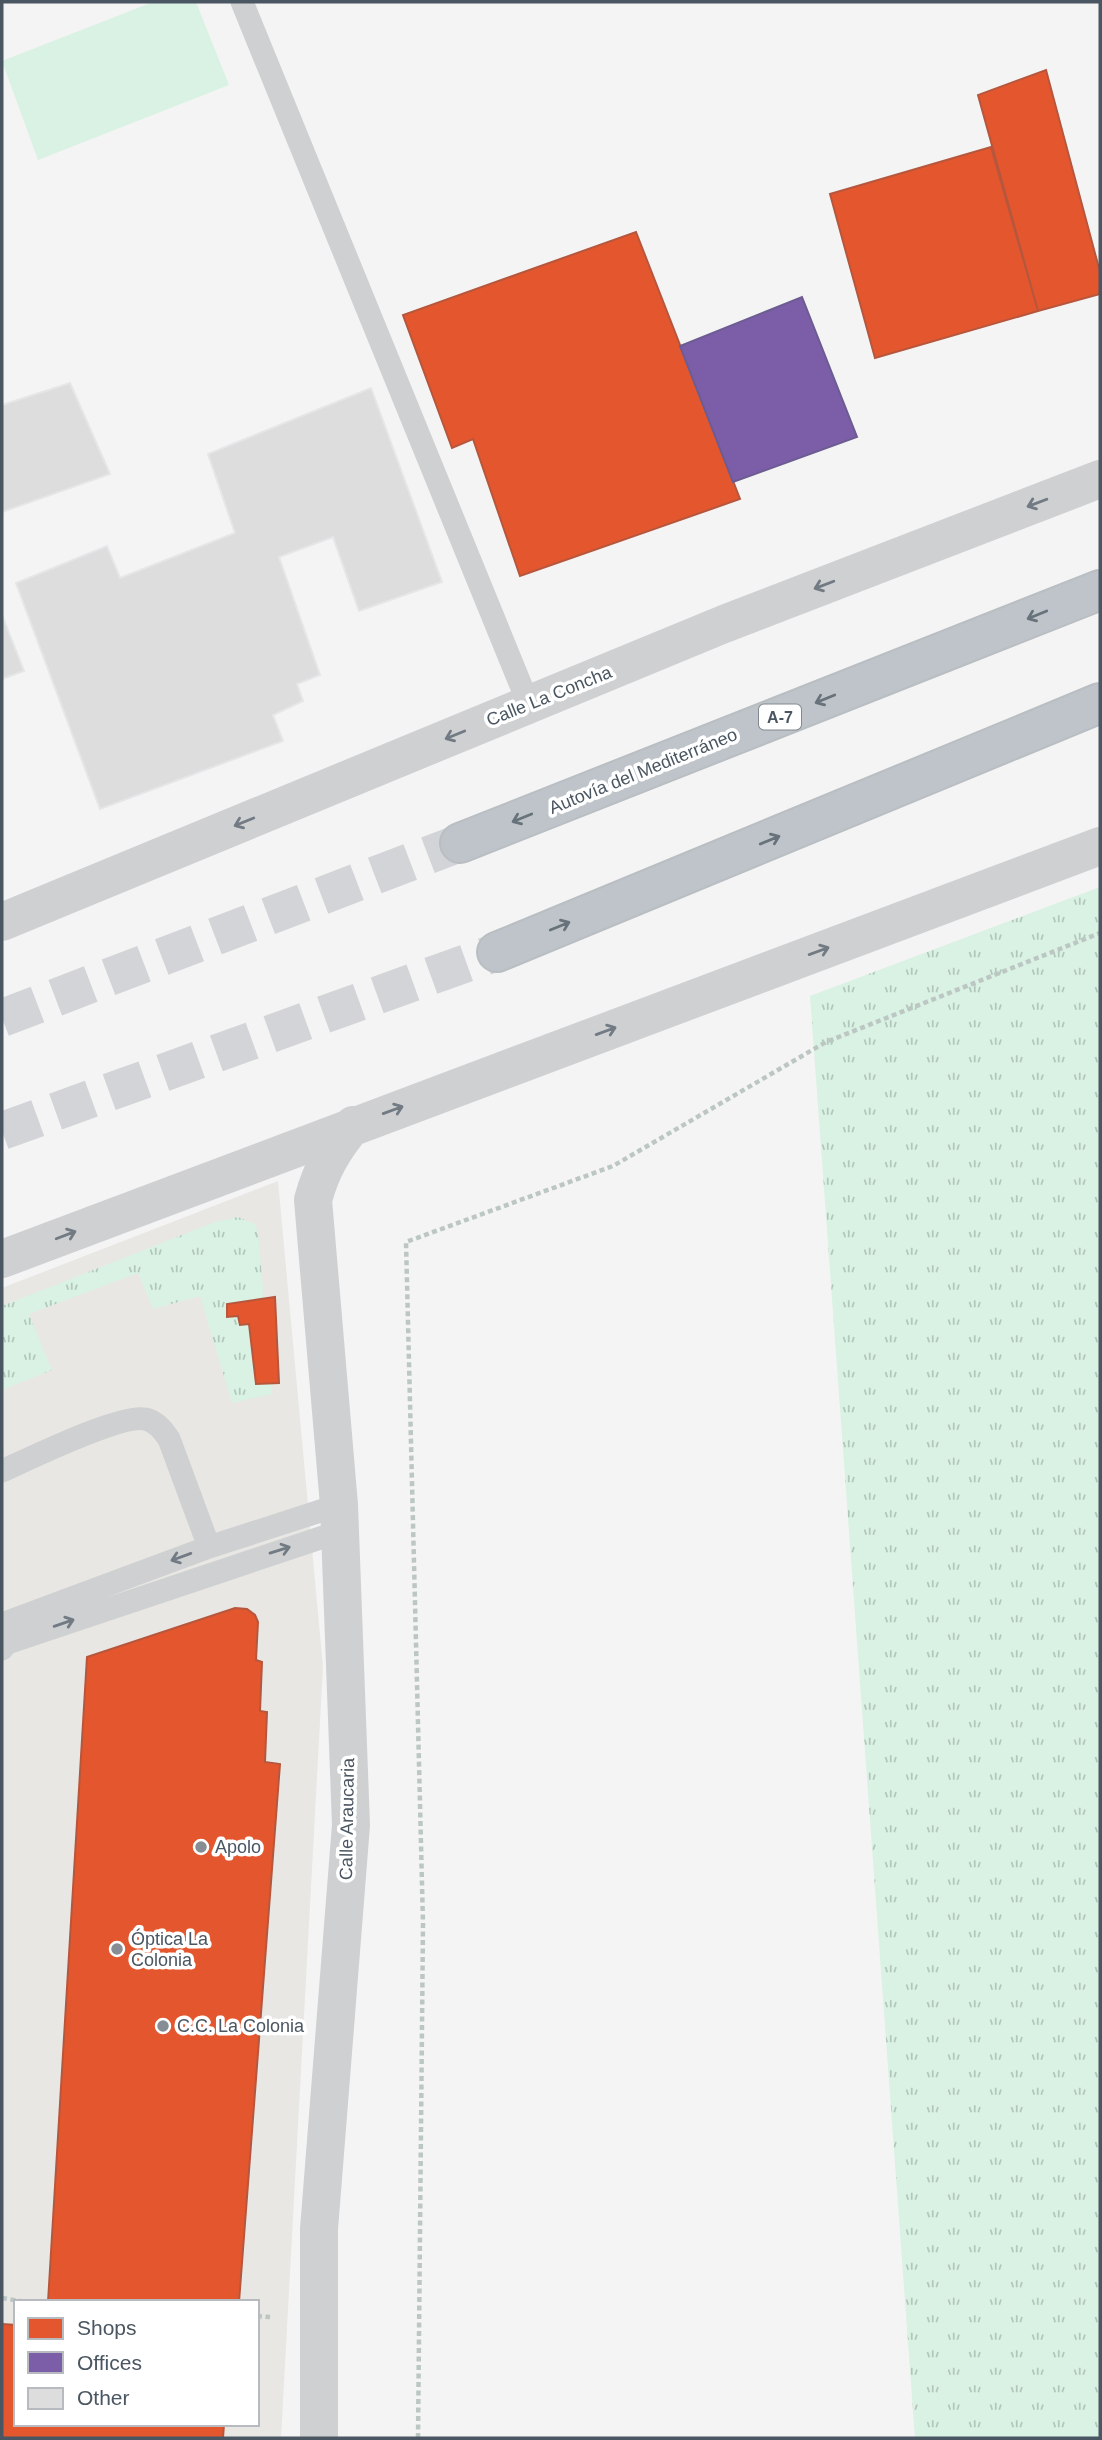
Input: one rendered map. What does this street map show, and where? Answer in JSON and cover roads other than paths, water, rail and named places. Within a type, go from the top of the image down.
[{"type":"highway","name":"Autovía del Mediterráneo","points":[[460,843],[1100,590]]},
{"type":"highway","points":[[497,952],[1100,703]]},
{"type":"highway","points":[[960,762],[1100,732]]},
{"type":"street","name":"Calle La Concha","points":[[2,922],[724,624],[1100,479]]},
{"type":"street","points":[[2,1259],[1100,846]]},
{"type":"street","name":"Calle Araucaria","points":[[319,2438],[319,2229],[351,1825],[340,1518],[313,1200],[320,1173],[334,1147],[353,1125]]},
{"type":"street","points":[[231,1172],[278,1176],[313,1200]]},
{"type":"lane","points":[[242,2],[529,705]]},
{"type":"lane","points":[[2,1471],[123,1421],[146,1419],[157,1424],[169,1439],[209,1547]]},
{"type":"lane","points":[[2,1623],[209,1547],[340,1518]]},
{"type":"lane","points":[[2,1649],[7,1643],[340,1518]]},
{"type":"tunnel","points":[[2,1018],[460,843]]},
{"type":"tunnel","points":[[2,1131],[497,952]]},
{"type":"place","name":"Apolo","points":[[201,1847]]},
{"type":"place","name":"Óptica La Colonia","points":[[117,1949]]},
{"type":"place","name":"C.C. La Colonia","points":[[163,2026]]}]
